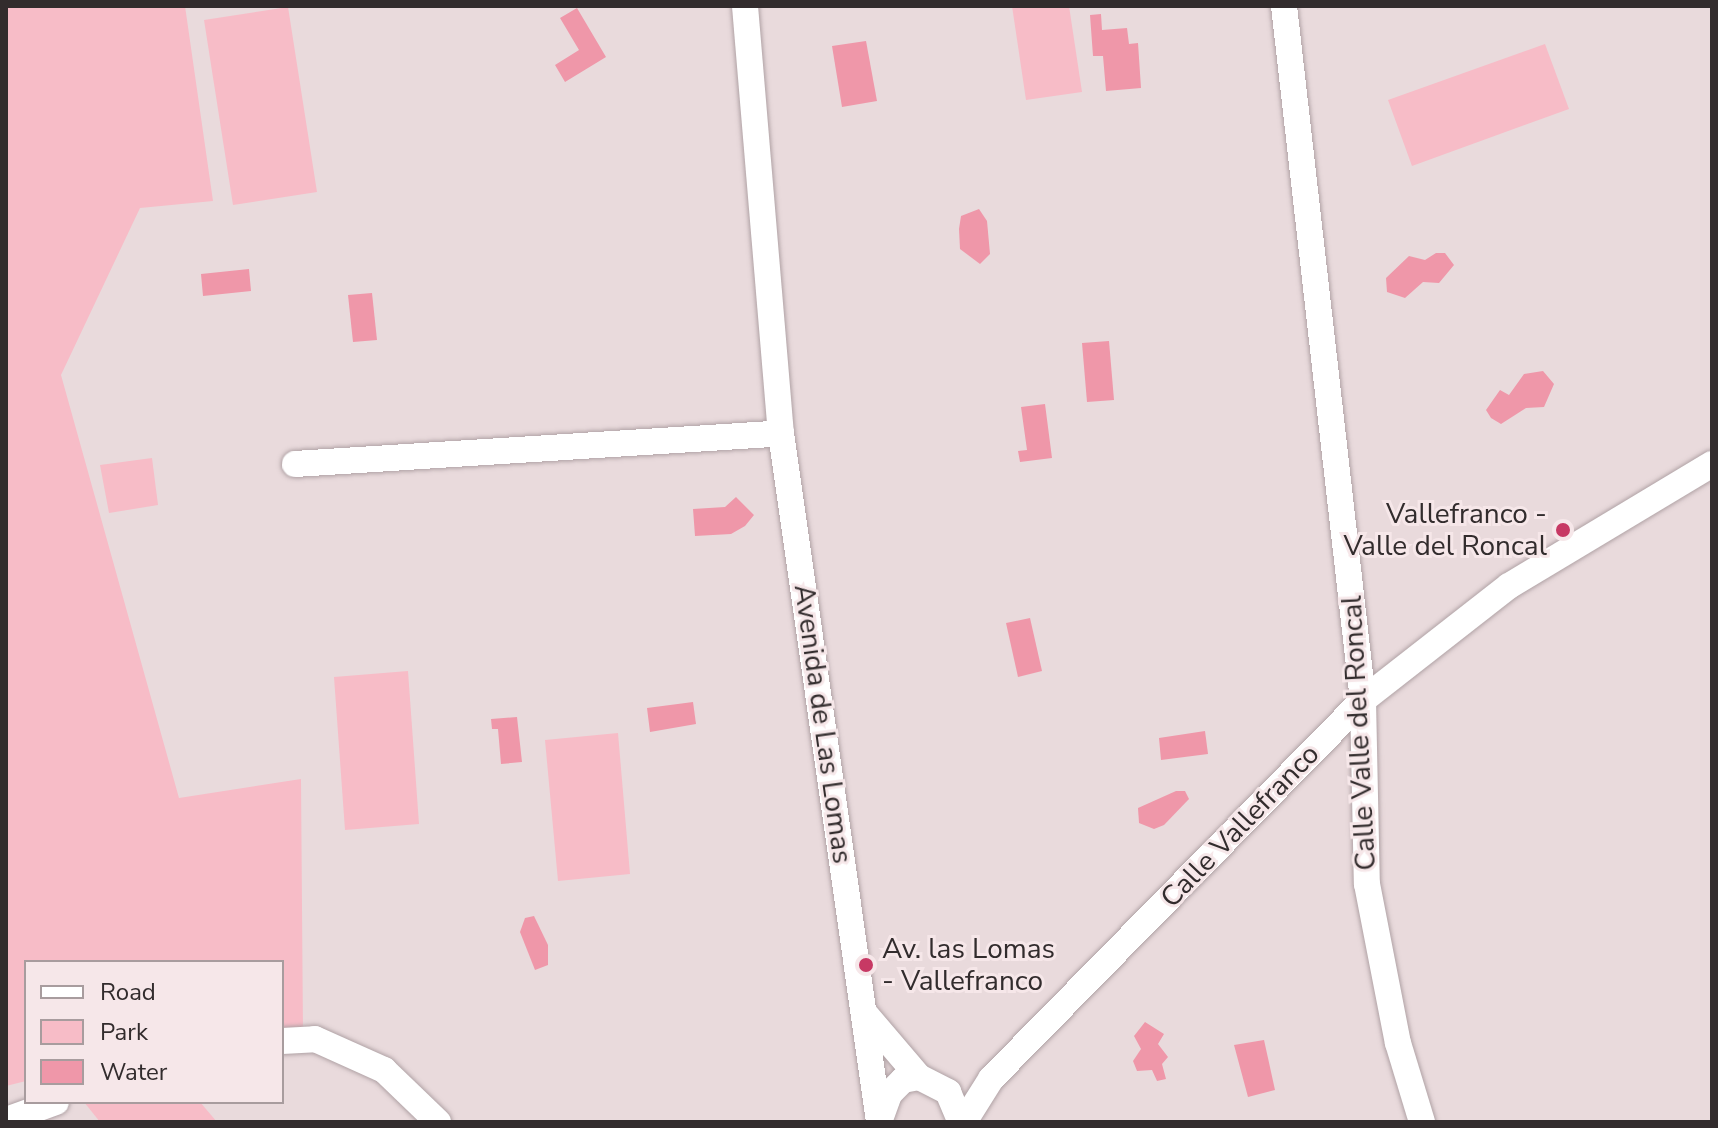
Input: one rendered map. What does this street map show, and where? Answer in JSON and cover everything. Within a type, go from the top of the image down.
[{"type":"street","name":"Avenida de Las Lomas","points":[[745,6],[781,433],[879,1122]]},
{"type":"street","name":"Calle Valle del Roncal","points":[[1284,6],[1363,700],[1367,884],[1398,1043],[1422,1122]]},
{"type":"street","points":[[295,464],[781,433]]},
{"type":"street","name":"Calle Vallefranco","points":[[963,1122],[991,1079],[1363,700],[1509,586],[1712,464]]},
{"type":"street","points":[[866,1015],[919,1077],[948,1092],[963,1122]]},
{"type":"street","points":[[284,1041],[315,1039],[384,1070],[438,1122]]},
{"type":"street","points":[[879,1122],[889,1094],[903,1080],[919,1077]]},
{"type":"street","points":[[6,1120],[50,1104]]},
{"type":"green space","points":[[6,6],[185,6],[213,201],[140,208],[61,375],[179,798],[301,779],[303,1032],[284,1033],[284,960],[24,960],[24,1082],[6,1086]]},
{"type":"green space","points":[[1012,6],[1069,6],[1082,92],[1026,100]]},
{"type":"green space","points":[[288,7],[317,192],[233,205],[204,20]]},
{"type":"green space","points":[[1545,44],[1569,109],[1412,166],[1388,100]]},
{"type":"green space","points":[[152,458],[158,505],[109,513],[100,465]]},
{"type":"green space","points":[[408,671],[419,824],[345,830],[334,677]]},
{"type":"green space","points":[[618,733],[630,874],[558,881],[545,740]]},
{"type":"green space","points":[[86,1104],[202,1104],[217,1122],[100,1122]]},
{"type":"water","points":[[577,8],[606,57],[565,82],[555,65],[579,50],[560,18]]},
{"type":"water","points":[[1101,14],[1102,30],[1127,28],[1129,44],[1138,43],[1141,88],[1106,91],[1103,56],[1093,56],[1090,15]]},
{"type":"water","points":[[866,41],[877,101],[842,107],[832,46]]},
{"type":"water","points":[[979,209],[987,221],[990,254],[980,264],[960,249],[959,229],[961,216]]},
{"type":"water","points":[[1436,253],[1445,253],[1454,265],[1439,283],[1423,282],[1405,298],[1387,292],[1386,278],[1409,256],[1425,260]]},
{"type":"water","points":[[249,269],[251,291],[203,296],[201,274]]},
{"type":"water","points":[[372,293],[377,340],[353,342],[348,295]]},
{"type":"water","points":[[1109,341],[1114,400],[1087,402],[1082,343]]},
{"type":"water","points":[[1543,371],[1554,384],[1544,407],[1526,408],[1501,424],[1491,418],[1486,410],[1500,390],[1509,395],[1524,374]]},
{"type":"water","points":[[1045,404],[1052,458],[1020,462],[1018,451],[1027,450],[1021,407]]},
{"type":"water","points":[[736,497],[754,515],[745,526],[731,534],[695,536],[693,509],[725,507]]},
{"type":"water","points":[[1030,618],[1042,671],[1018,677],[1006,623]]},
{"type":"water","points":[[693,702],[696,724],[650,732],[647,708]]},
{"type":"water","points":[[517,717],[522,762],[501,764],[498,729],[492,729],[491,719]]},
{"type":"water","points":[[1205,731],[1208,754],[1161,760],[1159,738]]},
{"type":"water","points":[[1176,791],[1185,791],[1189,799],[1164,825],[1154,829],[1139,823],[1138,808]]},
{"type":"water","points":[[534,916],[548,945],[548,965],[535,970],[520,932],[525,918]]},
{"type":"water","points":[[1145,1022],[1164,1034],[1158,1044],[1168,1057],[1162,1064],[1166,1079],[1157,1081],[1152,1070],[1137,1071],[1133,1061],[1141,1049],[1134,1036]]},
{"type":"water","points":[[1264,1040],[1275,1090],[1248,1097],[1234,1045]]},
{"type":"place","name":"Vallefranco - Valle del Roncal","points":[[1563,530]]},
{"type":"place","name":"Av. las Lomas - Vallefranco","points":[[866,965]]}]
